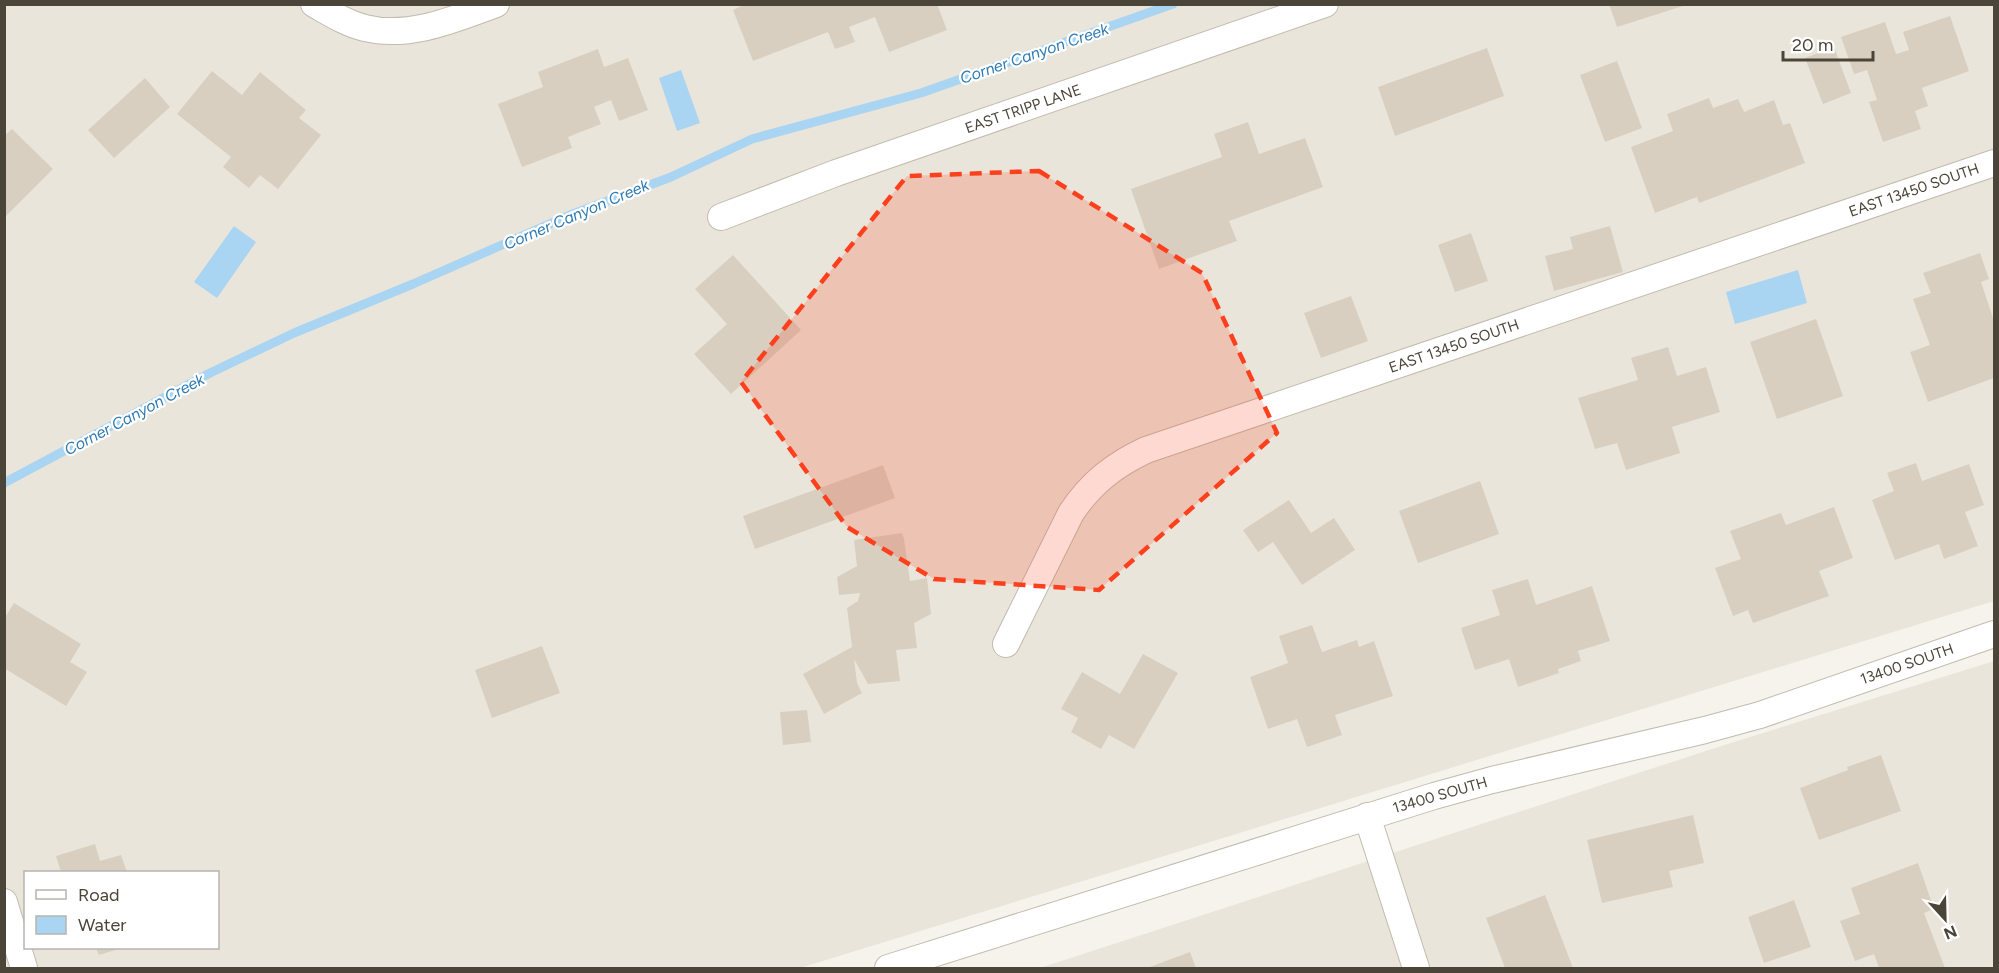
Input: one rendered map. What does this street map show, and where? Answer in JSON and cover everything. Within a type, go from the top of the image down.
[{"type":"street","points":[[314,4],[337,17],[365,28],[393,31],[422,28],[450,21],[496,4]]},
{"type":"street","name":"EAST TRIPP LANE","points":[[721,217],[836,173],[1325,4]]},
{"type":"street","name":"EAST 13450 SOUTH","points":[[1006,644],[1071,513],[1082,496],[1096,482],[1128,458],[1157,446],[1995,163]]},
{"type":"street","name":"13400 SOUTH","points":[[888,969],[1367,816],[1492,780],[1706,730],[1760,715],[1995,634]]},
{"type":"street","points":[[1367,816],[1416,969]]},
{"type":"street","points":[[4,902],[24,969]]},
{"type":"highlighted area","points":[[1039,171],[1202,273],[1277,433],[1099,590],[934,579],[847,527],[741,382],[907,176]]},
{"type":"shaded area","points":[[5,5],[1994,5],[1994,601],[800,968],[5,968]]},
{"type":"shaded area","points":[[1994,661],[1994,968],[1040,968],[1718,747]]},
{"type":"water","points":[[681,70],[700,123],[677,131],[659,78]]},
{"type":"water","points":[[234,226],[256,242],[217,298],[194,282]]},
{"type":"water","points":[[1798,270],[1807,303],[1735,324],[1726,292]]},
{"type":"building","points":[[746,4],[937,4],[947,30],[889,52],[875,17],[849,27],[855,42],[835,49],[828,32],[753,61],[733,10]]},
{"type":"building","points":[[1609,4],[1686,4],[1686,5],[1617,27]]},
{"type":"building","points":[[1950,16],[1969,71],[1922,88],[1928,106],[1915,111],[1921,129],[1883,142],[1869,102],[1877,100],[1867,70],[1854,74],[1841,37],[1885,22],[1896,54],[1909,50],[1903,32]]},
{"type":"building","points":[[1834,47],[1851,93],[1823,104],[1805,58]]},
{"type":"building","points":[[1487,48],[1504,96],[1395,136],[1378,87]]},
{"type":"building","points":[[598,49],[604,67],[628,58],[648,110],[619,121],[611,100],[594,107],[601,124],[568,137],[572,148],[522,167],[498,104],[543,87],[538,72]]},
{"type":"building","points":[[1617,61],[1642,128],[1605,142],[1580,75]]},
{"type":"building","points":[[212,71],[242,95],[260,72],[306,110],[299,118],[321,135],[278,189],[260,175],[249,188],[223,167],[231,157],[177,114]]},
{"type":"building","points":[[145,78],[170,107],[114,158],[88,130]]},
{"type":"building","points":[[1709,98],[1713,108],[1738,99],[1744,112],[1774,100],[1783,125],[1790,123],[1805,163],[1699,203],[1697,197],[1655,213],[1631,147],[1673,131],[1667,114]]},
{"type":"building","points":[[1248,122],[1259,154],[1305,138],[1323,187],[1229,221],[1237,241],[1159,269],[1131,189],[1222,157],[1214,134]]},
{"type":"building","points":[[12,129],[53,169],[4,218],[4,136]]},
{"type":"building","points":[[1610,226],[1623,272],[1554,291],[1545,256],[1573,249],[1570,237]]},
{"type":"building","points":[[1471,233],[1488,281],[1455,292],[1438,245]]},
{"type":"building","points":[[1980,253],[1989,279],[1981,282],[1994,321],[1994,378],[1928,402],[1910,352],[1930,345],[1913,299],[1931,293],[1923,273]]},
{"type":"building","points":[[733,255],[801,330],[731,394],[694,354],[727,324],[695,289]]},
{"type":"building","points":[[1351,296],[1368,341],[1321,358],[1304,313]]},
{"type":"building","points":[[1816,319],[1843,396],[1777,419],[1750,342]]},
{"type":"building","points":[[1668,347],[1677,376],[1706,367],[1720,412],[1672,427],[1680,453],[1626,470],[1617,443],[1595,449],[1578,398],[1638,380],[1631,358]]},
{"type":"building","points":[[1916,463],[1922,481],[1969,464],[1984,505],[1965,512],[1978,546],[1944,559],[1939,544],[1895,560],[1872,500],[1894,491],[1887,473]]},
{"type":"building","points":[[883,465],[895,498],[755,549],[743,516]]},
{"type":"building","points":[[1480,481],[1499,534],[1418,563],[1399,511]]},
{"type":"building","points":[[1289,500],[1311,533],[1334,518],[1355,550],[1302,585],[1273,542],[1258,552],[1243,530]]},
{"type":"building","points":[[1834,507],[1853,558],[1819,571],[1829,596],[1753,623],[1748,610],[1733,616],[1715,568],[1741,559],[1730,531],[1781,513],[1786,525]]},
{"type":"building","points":[[902,533],[910,581],[927,578],[931,614],[914,623],[917,648],[896,650],[900,681],[868,684],[854,659],[857,683],[862,693],[824,714],[803,674],[852,647],[847,608],[858,601],[860,593],[839,595],[837,577],[857,566],[854,540]]},
{"type":"building","points":[[1528,579],[1536,605],[1592,586],[1610,641],[1578,651],[1581,661],[1558,669],[1559,673],[1518,687],[1509,659],[1475,670],[1461,628],[1500,615],[1492,590]]},
{"type":"building","points":[[14,603],[81,644],[70,662],[87,672],[66,706],[4,668],[4,619]]},
{"type":"building","points":[[1312,625],[1322,652],[1357,640],[1359,647],[1374,641],[1393,696],[1335,715],[1342,735],[1307,747],[1297,719],[1268,729],[1250,677],[1288,663],[1279,636]]},
{"type":"building","points":[[542,646],[560,693],[492,718],[475,670]]},
{"type":"building","points":[[1143,654],[1178,673],[1134,749],[1109,735],[1101,749],[1071,732],[1078,718],[1061,709],[1082,672],[1120,694]]},
{"type":"building","points":[[807,710],[811,742],[783,745],[780,712]]},
{"type":"building","points":[[1881,755],[1901,811],[1819,840],[1800,788]]},
{"type":"building","points":[[1693,815],[1704,863],[1669,871],[1673,887],[1602,903],[1587,840]]},
{"type":"building","points":[[95,844],[100,861],[121,855],[127,871],[61,871],[56,856]]},
{"type":"building","points":[[1918,863],[1934,909],[1924,913],[1945,968],[1879,968],[1874,954],[1855,961],[1840,921],[1860,914],[1851,888]]},
{"type":"building","points":[[1545,895],[1573,968],[1505,968],[1486,918]]},
{"type":"building","points":[[1794,900],[1811,947],[1764,963],[1748,917]]},
{"type":"building","points":[[96,949],[119,949],[99,955]]},
{"type":"building","points":[[1190,952],[1196,968],[1147,968]]},
{"type":"waterway","name":"Corner Canyon Creek","points":[[4,483],[210,373],[294,333],[570,215],[671,177],[752,139],[921,93],[1173,4]]}]
